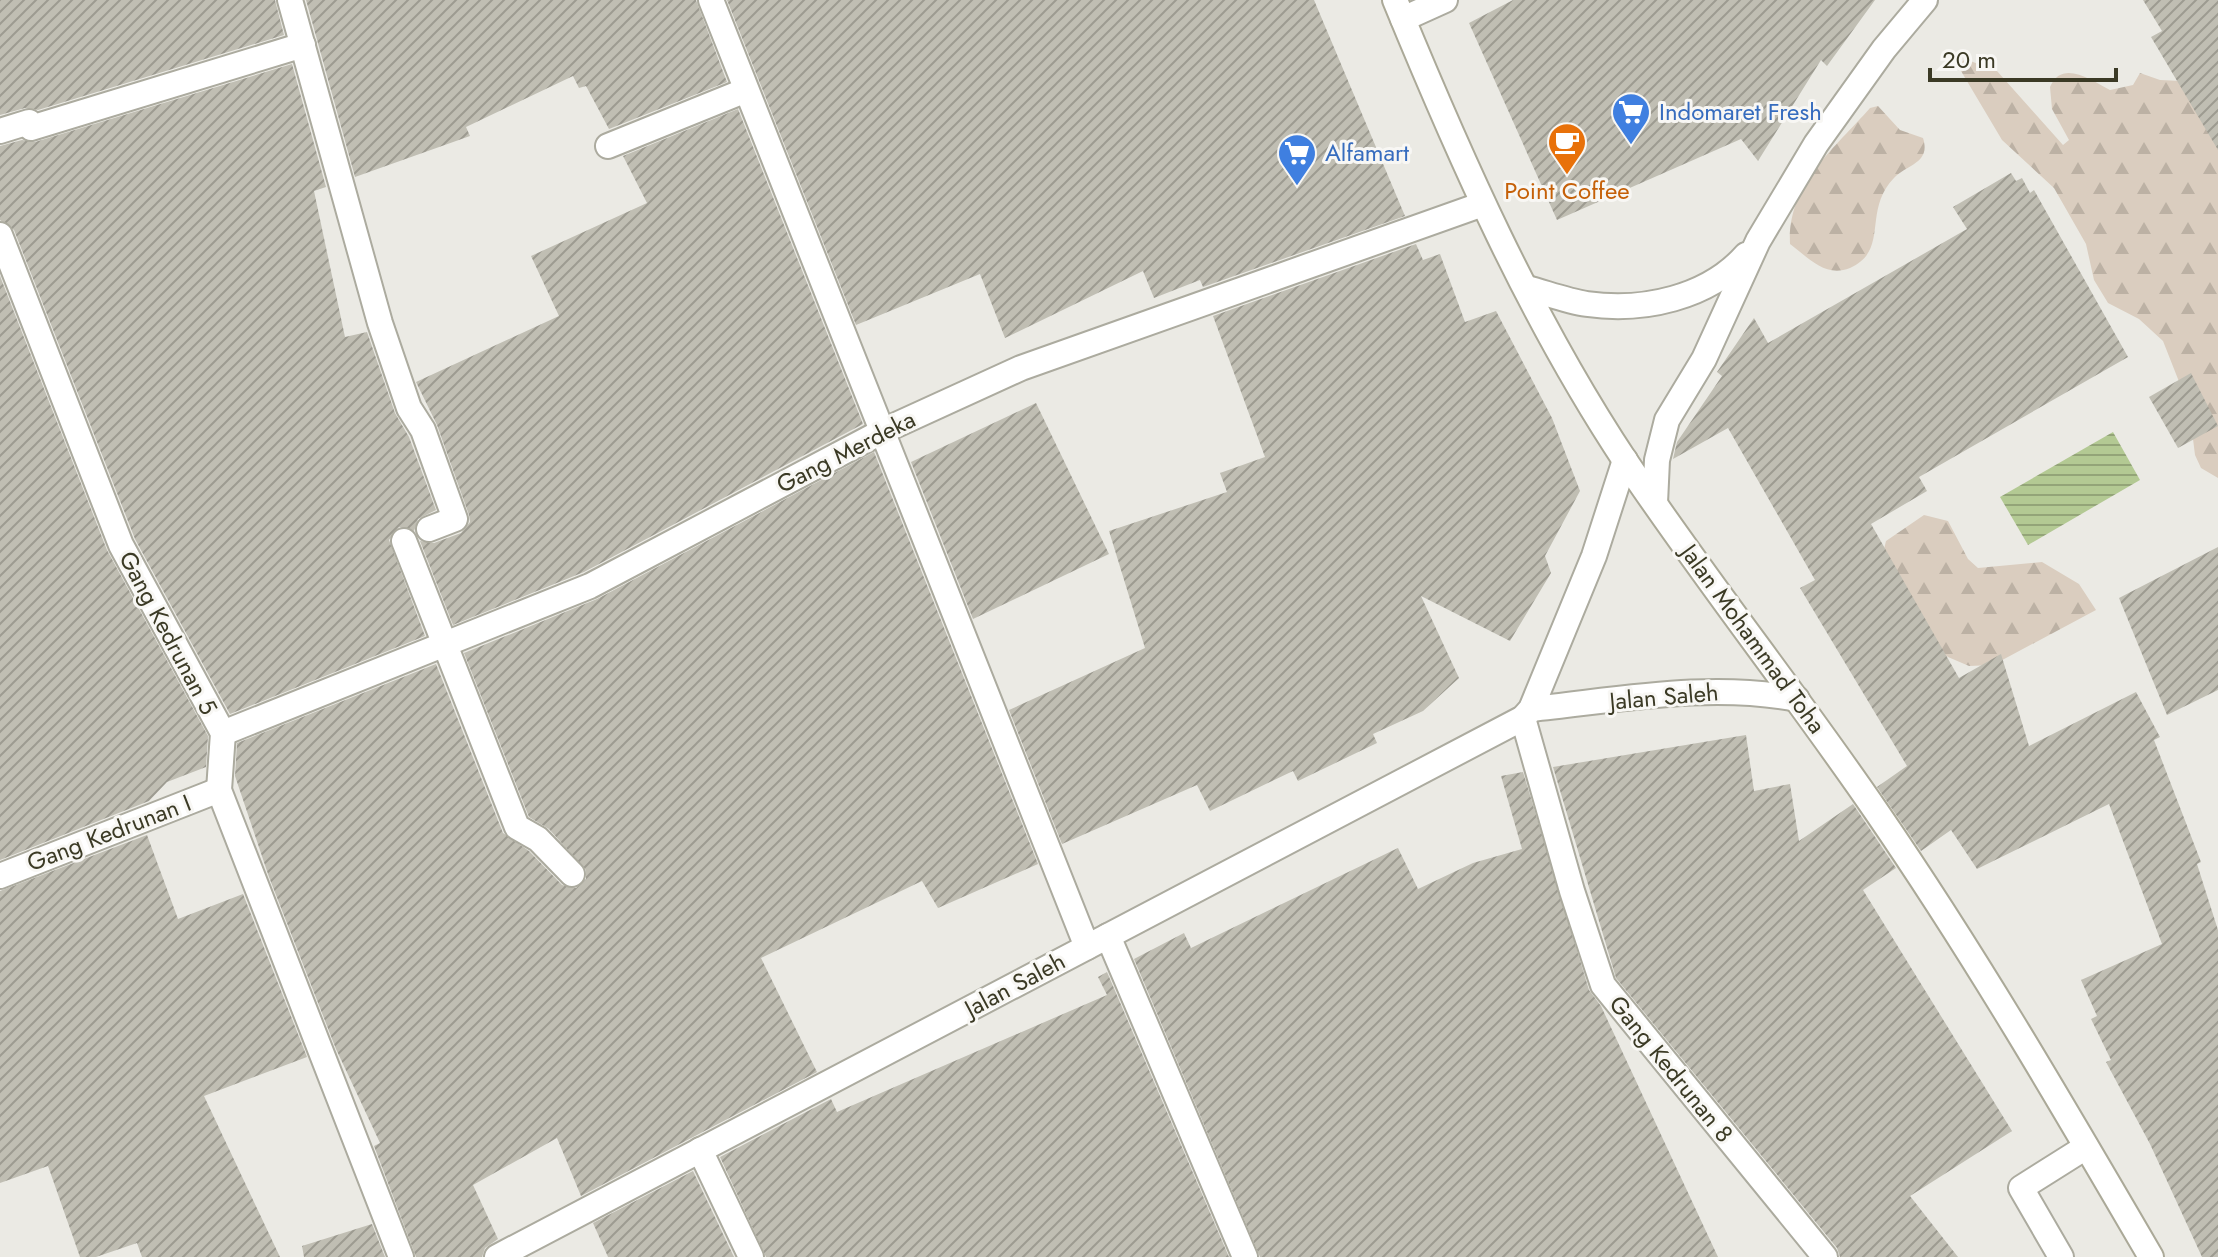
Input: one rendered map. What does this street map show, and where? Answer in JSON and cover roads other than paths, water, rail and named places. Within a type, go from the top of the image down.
[{"type":"street","points":[[290,0],[380,323],[409,408],[423,430],[455,519],[429,529]]},
{"type":"street","points":[[711,0],[744,91],[883,431],[1098,941],[1245,1257]]},
{"type":"street","points":[[1399,10],[1445,0]]},
{"type":"street","points":[[1655,503],[1657,460],[1667,420],[1704,359],[1758,241],[1816,144],[1884,49],[1925,0]]},
{"type":"street","name":"Jalan Mohammad Toha","points":[[1399,10],[1483,204],[1567,364],[1625,460],[1797,699],[1960,936],[2151,1257]]},
{"type":"street","points":[[0,131],[29,122],[31,128],[303,45]]},
{"type":"street","points":[[608,146],[744,91]]},
{"type":"street","name":"Gang Merdeka","points":[[223,733],[590,586],[883,431],[1021,368],[1483,204]]},
{"type":"street","name":"Gang Kedrunan 5","points":[[0,235],[121,545],[223,733],[219,790],[401,1257]]},
{"type":"street","points":[[1527,288],[1587,304],[1646,305],[1702,290],[1732,271],[1758,241]]},
{"type":"street","points":[[1527,713],[1594,556],[1625,460]]},
{"type":"street","points":[[404,541],[442,645],[517,827],[538,839],[572,874]]},
{"type":"street","name":"Jalan Saleh","points":[[497,1257],[1527,713],[1713,691],[1751,690],[1797,699]]},
{"type":"street","name":"Gang Kedrunan 8","points":[[1527,713],[1572,891],[1603,985],[1825,1257]]},
{"type":"street","name":"Gang Kedrunan I","points":[[0,876],[219,790]]},
{"type":"street","points":[[2061,1257],[2021,1188],[2086,1147]]},
{"type":"street","points":[[700,1150],[751,1257]]},
{"type":"place","name":"Indomaret Fresh","points":[[1631,146]]},
{"type":"place","name":"Point Coffee","points":[[1567,176]]},
{"type":"place","name":"Alfamart","points":[[1297,187]]}]
